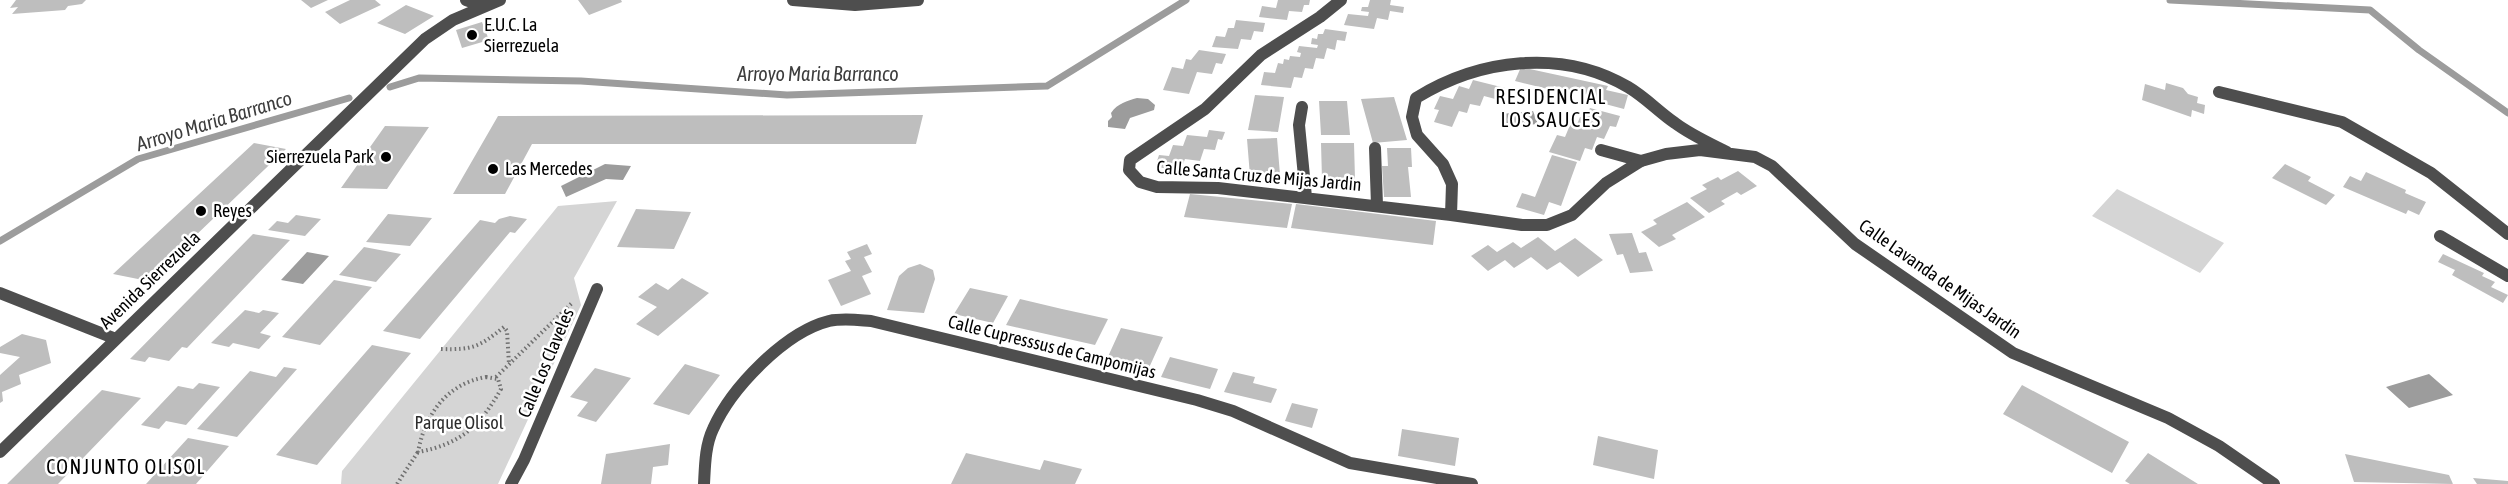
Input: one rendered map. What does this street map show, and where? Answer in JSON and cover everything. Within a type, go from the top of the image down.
[{"type":"street","points":[[466,0],[483,6]]},
{"type":"street","name":"Avenida Sierrezuela","points":[[0,452],[425,39],[453,20],[500,0]]},
{"type":"street","points":[[793,0],[843,5],[896,4],[918,0]]},
{"type":"street","name":"Calle Santa Cruz de Mijas Jardin","points":[[1341,0],[1320,17],[1261,54],[1205,108],[1130,160],[1129,170],[1140,182],[1157,187],[1218,188],[1451,215]]},
{"type":"street","name":"Calle Lavanda de Mijas Jardín","points":[[1727,152],[1689,133],[1626,86],[1602,76],[1542,62],[1491,65],[1430,87],[1416,98],[1412,117],[1417,135],[1443,164],[1452,184],[1451,215],[1522,225],[1546,225],[1572,215],[1606,183],[1641,161],[1666,154],[1700,150],[1755,157],[1772,166],[1855,244],[2013,352],[2168,418],[2219,446],[2274,484]]},
{"type":"street","points":[[2219,92],[2342,122],[2431,173],[2508,234]]},
{"type":"street","points":[[1302,106],[1299,125],[1306,197]]},
{"type":"street","points":[[1375,148],[1377,205]]},
{"type":"street","points":[[1601,150],[1641,161]]},
{"type":"street","points":[[2440,236],[2508,276]]},
{"type":"street","name":"Calle Los Claveles","points":[[511,484],[524,460],[597,289]]},
{"type":"street","points":[[0,293],[116,339]]},
{"type":"street","name":"Calle Cupresssus de Campomijas","points":[[704,484],[706,455],[713,431],[728,402],[764,362],[794,338],[828,321],[850,319],[871,321],[1197,400],[1233,411],[1350,463],[1472,484]]},
{"type":"path","points":[[495,378],[579,297]]},
{"type":"path","points":[[441,348],[468,350],[482,345],[504,327],[507,330],[509,364]]},
{"type":"path","points":[[397,484],[418,452],[420,435],[429,418],[446,397],[461,384],[476,377],[488,375],[498,378],[501,389],[488,412],[472,430],[456,442],[435,450],[418,452]]},
{"type":"green space","points":[[2117,189],[2224,243],[2200,273],[2092,216]]},
{"type":"green space","name":"Parque Olisol","points":[[617,201],[574,278],[581,305],[498,484],[341,484],[342,471],[558,206]]},
{"type":"shaded area","points":[[1137,98],[1148,99],[1155,105],[1154,110],[1130,118],[1125,129],[1108,127],[1108,121],[1112,117],[1111,113],[1117,107]]},
{"type":"shaded area","points":[[1533,111],[1538,124],[1506,127],[1501,114]]},
{"type":"shaded area","points":[[605,164],[631,166],[623,180],[606,179],[566,197],[561,186]]},
{"type":"shaded area","points":[[307,252],[329,256],[303,284],[281,280]]},
{"type":"shaded area","points":[[2429,374],[2453,395],[2409,408],[2386,387]]},
{"type":"building","points":[[16,0],[86,0],[82,4],[68,6],[65,10],[12,14],[18,7],[10,8]]},
{"type":"building","points":[[301,0],[328,0],[311,8]]},
{"type":"building","points":[[350,0],[375,0],[381,5],[340,24],[325,12]]},
{"type":"building","points":[[578,0],[621,0],[622,2],[589,15]]},
{"type":"building","points":[[1278,0],[1310,0],[1309,5],[1304,5],[1302,12],[1289,11],[1287,20],[1259,17],[1262,6],[1276,8]]},
{"type":"building","points":[[1370,0],[1391,0],[1390,5],[1404,7],[1403,13],[1390,11],[1388,20],[1377,18],[1374,29],[1344,25],[1348,14],[1368,16],[1369,12],[1361,11],[1362,7],[1368,7]]},
{"type":"building","points":[[406,5],[434,16],[405,34],[377,23]]},
{"type":"building","points":[[1236,20],[1265,23],[1263,32],[1254,31],[1251,40],[1241,39],[1238,49],[1212,47],[1216,36],[1225,37],[1228,28],[1234,28]]},
{"type":"building","name":"E.U.C. La Sierrezuela","points":[[482,22],[489,40],[462,48],[456,30]]},
{"type":"building","points":[[1325,29],[1347,32],[1345,41],[1337,40],[1335,50],[1327,48],[1324,59],[1316,58],[1313,69],[1305,68],[1302,78],[1294,77],[1291,88],[1261,85],[1264,72],[1275,73],[1278,63],[1283,64],[1284,59],[1289,60],[1290,56],[1300,57],[1301,53],[1297,52],[1299,46],[1317,48],[1318,45],[1311,44],[1312,38],[1317,39],[1318,34],[1323,34]]},
{"type":"building","points":[[1199,50],[1226,54],[1222,64],[1216,63],[1212,74],[1197,72],[1189,94],[1163,90],[1172,67],[1183,69],[1186,59],[1191,60]]},
{"type":"building","points":[[1521,67],[1608,86],[1606,90],[1628,95],[1624,109],[1590,100],[1592,96],[1554,86],[1552,90],[1515,81]]},
{"type":"building","points":[[1473,80],[1505,88],[1499,100],[1484,96],[1480,106],[1470,104],[1467,113],[1459,111],[1452,127],[1434,122],[1439,110],[1434,109],[1440,96],[1453,99],[1459,86],[1469,89]]},
{"type":"building","points":[[2166,83],[2183,88],[2188,94],[2198,97],[2197,103],[2205,105],[2204,114],[2192,110],[2191,117],[2142,100],[2145,84],[2165,90]]},
{"type":"building","points":[[1255,95],[1284,97],[1278,132],[1248,130]]},
{"type":"building","points":[[1394,97],[1407,140],[1373,143],[1361,99]]},
{"type":"building","points":[[1319,101],[1347,101],[1350,135],[1321,135]]},
{"type":"building","points":[[1590,108],[1620,116],[1616,127],[1610,126],[1604,139],[1597,137],[1592,150],[1585,148],[1580,161],[1549,152],[1557,135],[1565,137],[1570,125],[1576,127],[1580,117],[1585,118]]},
{"type":"building","name":"Las Mercedes","points":[[923,115],[916,144],[532,144],[505,194],[453,194],[498,116]]},
{"type":"building","name":"Sierrezuela Park","points":[[385,126],[429,127],[387,189],[341,188]]},
{"type":"building","points":[[1209,130],[1225,132],[1222,140],[1218,139],[1215,150],[1204,149],[1200,161],[1185,159],[1181,170],[1155,167],[1159,155],[1169,156],[1173,145],[1183,146],[1187,135],[1207,137]]},
{"type":"building","points":[[1277,138],[1280,175],[1250,176],[1247,139]]},
{"type":"building","name":"Reyes","points":[[254,143],[286,149],[148,281],[113,274]]},
{"type":"building","points":[[1321,143],[1354,143],[1355,179],[1322,179]]},
{"type":"building","points":[[1387,148],[1411,148],[1412,167],[1408,167],[1411,197],[1384,197],[1382,166],[1388,166]]},
{"type":"building","points":[[1552,155],[1577,162],[1561,206],[1549,202],[1544,215],[1516,207],[1522,193],[1535,197]]},
{"type":"building","points":[[2285,164],[2311,177],[2308,181],[2335,195],[2326,205],[2272,178]]},
{"type":"building","points":[[1738,171],[1757,186],[1741,195],[1737,192],[1721,201],[1725,204],[1709,213],[1690,198],[1707,189],[1702,185],[1718,177],[1721,180]]},
{"type":"building","points":[[2366,172],[2426,202],[2419,215],[2408,210],[2406,214],[2343,187],[2350,176],[2361,181]]},
{"type":"building","points":[[1190,194],[1292,204],[1287,228],[1184,217]]},
{"type":"building","points":[[1687,202],[1705,217],[1672,235],[1676,239],[1659,247],[1641,232],[1657,224],[1653,220]]},
{"type":"building","points":[[1296,204],[1436,221],[1433,245],[1291,228]]},
{"type":"building","points":[[636,209],[691,212],[674,249],[617,247]]},
{"type":"building","points":[[388,214],[432,218],[410,246],[366,242]]},
{"type":"building","points":[[296,215],[321,219],[305,236],[268,230],[277,221],[288,223]]},
{"type":"building","points":[[510,216],[527,219],[515,233],[510,232],[420,339],[383,331],[480,220],[495,223],[499,219]]},
{"type":"building","points":[[1632,233],[1639,253],[1646,252],[1653,271],[1630,273],[1623,254],[1617,255],[1609,234]]},
{"type":"building","points":[[253,234],[290,240],[187,348],[182,347],[169,361],[149,357],[145,362],[130,359]]},
{"type":"building","points":[[1538,237],[1555,251],[1575,238],[1603,260],[1578,277],[1560,262],[1547,270],[1531,257],[1514,268],[1505,260],[1488,271],[1471,256],[1488,245],[1497,252],[1513,242],[1521,248]]},
{"type":"building","points":[[867,244],[872,254],[864,257],[872,272],[862,276],[871,294],[841,306],[828,280],[851,271],[845,261],[851,259],[847,252]]},
{"type":"building","points":[[364,247],[401,254],[376,282],[339,275]]},
{"type":"building","points":[[2443,254],[2484,273],[2482,276],[2495,282],[2491,287],[2508,295],[2503,303],[2452,275],[2455,270],[2438,262]]},
{"type":"building","points":[[920,264],[933,270],[935,279],[924,313],[887,310],[899,276],[908,268]]},
{"type":"building","points":[[682,278],[709,293],[658,336],[636,324],[657,307],[638,297],[656,283],[668,290]]},
{"type":"building","points":[[334,280],[372,287],[320,345],[282,337]]},
{"type":"building","points":[[970,288],[1008,296],[993,323],[954,314]]},
{"type":"building","points":[[1020,299],[1108,319],[1095,345],[1006,325]]},
{"type":"building","points":[[245,310],[279,313],[260,333],[271,336],[259,349],[233,343],[229,347],[211,343]]},
{"type":"building","points":[[1121,328],[1163,337],[1148,370],[1106,361]]},
{"type":"building","points":[[22,334],[46,340],[51,363],[19,375],[21,384],[2,392],[3,401],[0,403],[0,375],[20,357],[0,353],[0,347]]},
{"type":"building","points":[[372,345],[411,353],[317,465],[276,455]]},
{"type":"building","points":[[1170,357],[1218,369],[1210,389],[1161,377]]},
{"type":"building","points":[[685,364],[720,375],[689,415],[653,404]]},
{"type":"building","points":[[284,367],[297,369],[237,437],[197,429],[250,371],[276,377]]},
{"type":"building","points":[[595,368],[631,378],[596,422],[577,416],[588,402],[570,397]]},
{"type":"building","points":[[1233,372],[1255,377],[1253,383],[1277,389],[1271,403],[1224,392]]},
{"type":"building","points":[[199,383],[220,387],[186,425],[166,421],[159,429],[141,425],[178,386],[193,389]]},
{"type":"building","points":[[2022,385],[2129,442],[2112,473],[2003,414]]},
{"type":"building","points":[[102,390],[141,398],[58,484],[7,484]]},
{"type":"building","points":[[1292,403],[1318,409],[1312,428],[1285,421]]},
{"type":"building","points":[[1402,429],[1459,438],[1455,466],[1398,456]]},
{"type":"building","points":[[1598,436],[1658,450],[1654,479],[1593,465]]},
{"type":"building","points":[[188,438],[229,446],[196,484],[146,484]]},
{"type":"building","points":[[670,444],[668,465],[653,467],[651,484],[601,484],[606,454]]},
{"type":"building","points":[[966,453],[1040,470],[1044,460],[1082,469],[1075,484],[951,484]]},
{"type":"building","points":[[2148,453],[2198,484],[2130,484],[2125,481]]},
{"type":"building","points":[[2345,454],[2449,475],[2453,484],[2354,482]]},
{"type":"building","points":[[2473,478],[2508,481],[2508,484],[2477,484]]},
{"type":"waterway","name":"Arroyo Maria Barranco","points":[[390,87],[419,78],[581,81],[787,95],[1047,86],[1186,0]]},
{"type":"waterway","name":"Arroyo Maria Barranco","points":[[2170,0],[2370,10],[2419,50],[2508,113]]},
{"type":"waterway","name":"Arroyo Maria Barranco","points":[[0,241],[138,159],[349,98]]},
{"type":"place","name":"E.U.C. La Sierrezuela","points":[[472,35]]},
{"type":"place","name":"Sierrezuela Park","points":[[386,157]]},
{"type":"place","name":"Las Mercedes","points":[[493,169]]},
{"type":"place","name":"Reyes","points":[[201,211]]},
{"type":"district","name":"RESIDENCIAL LOS SAUCES","points":[[1551,108]]},
{"type":"district","name":"CONJUNTO OLISOL","points":[[126,467]]}]
